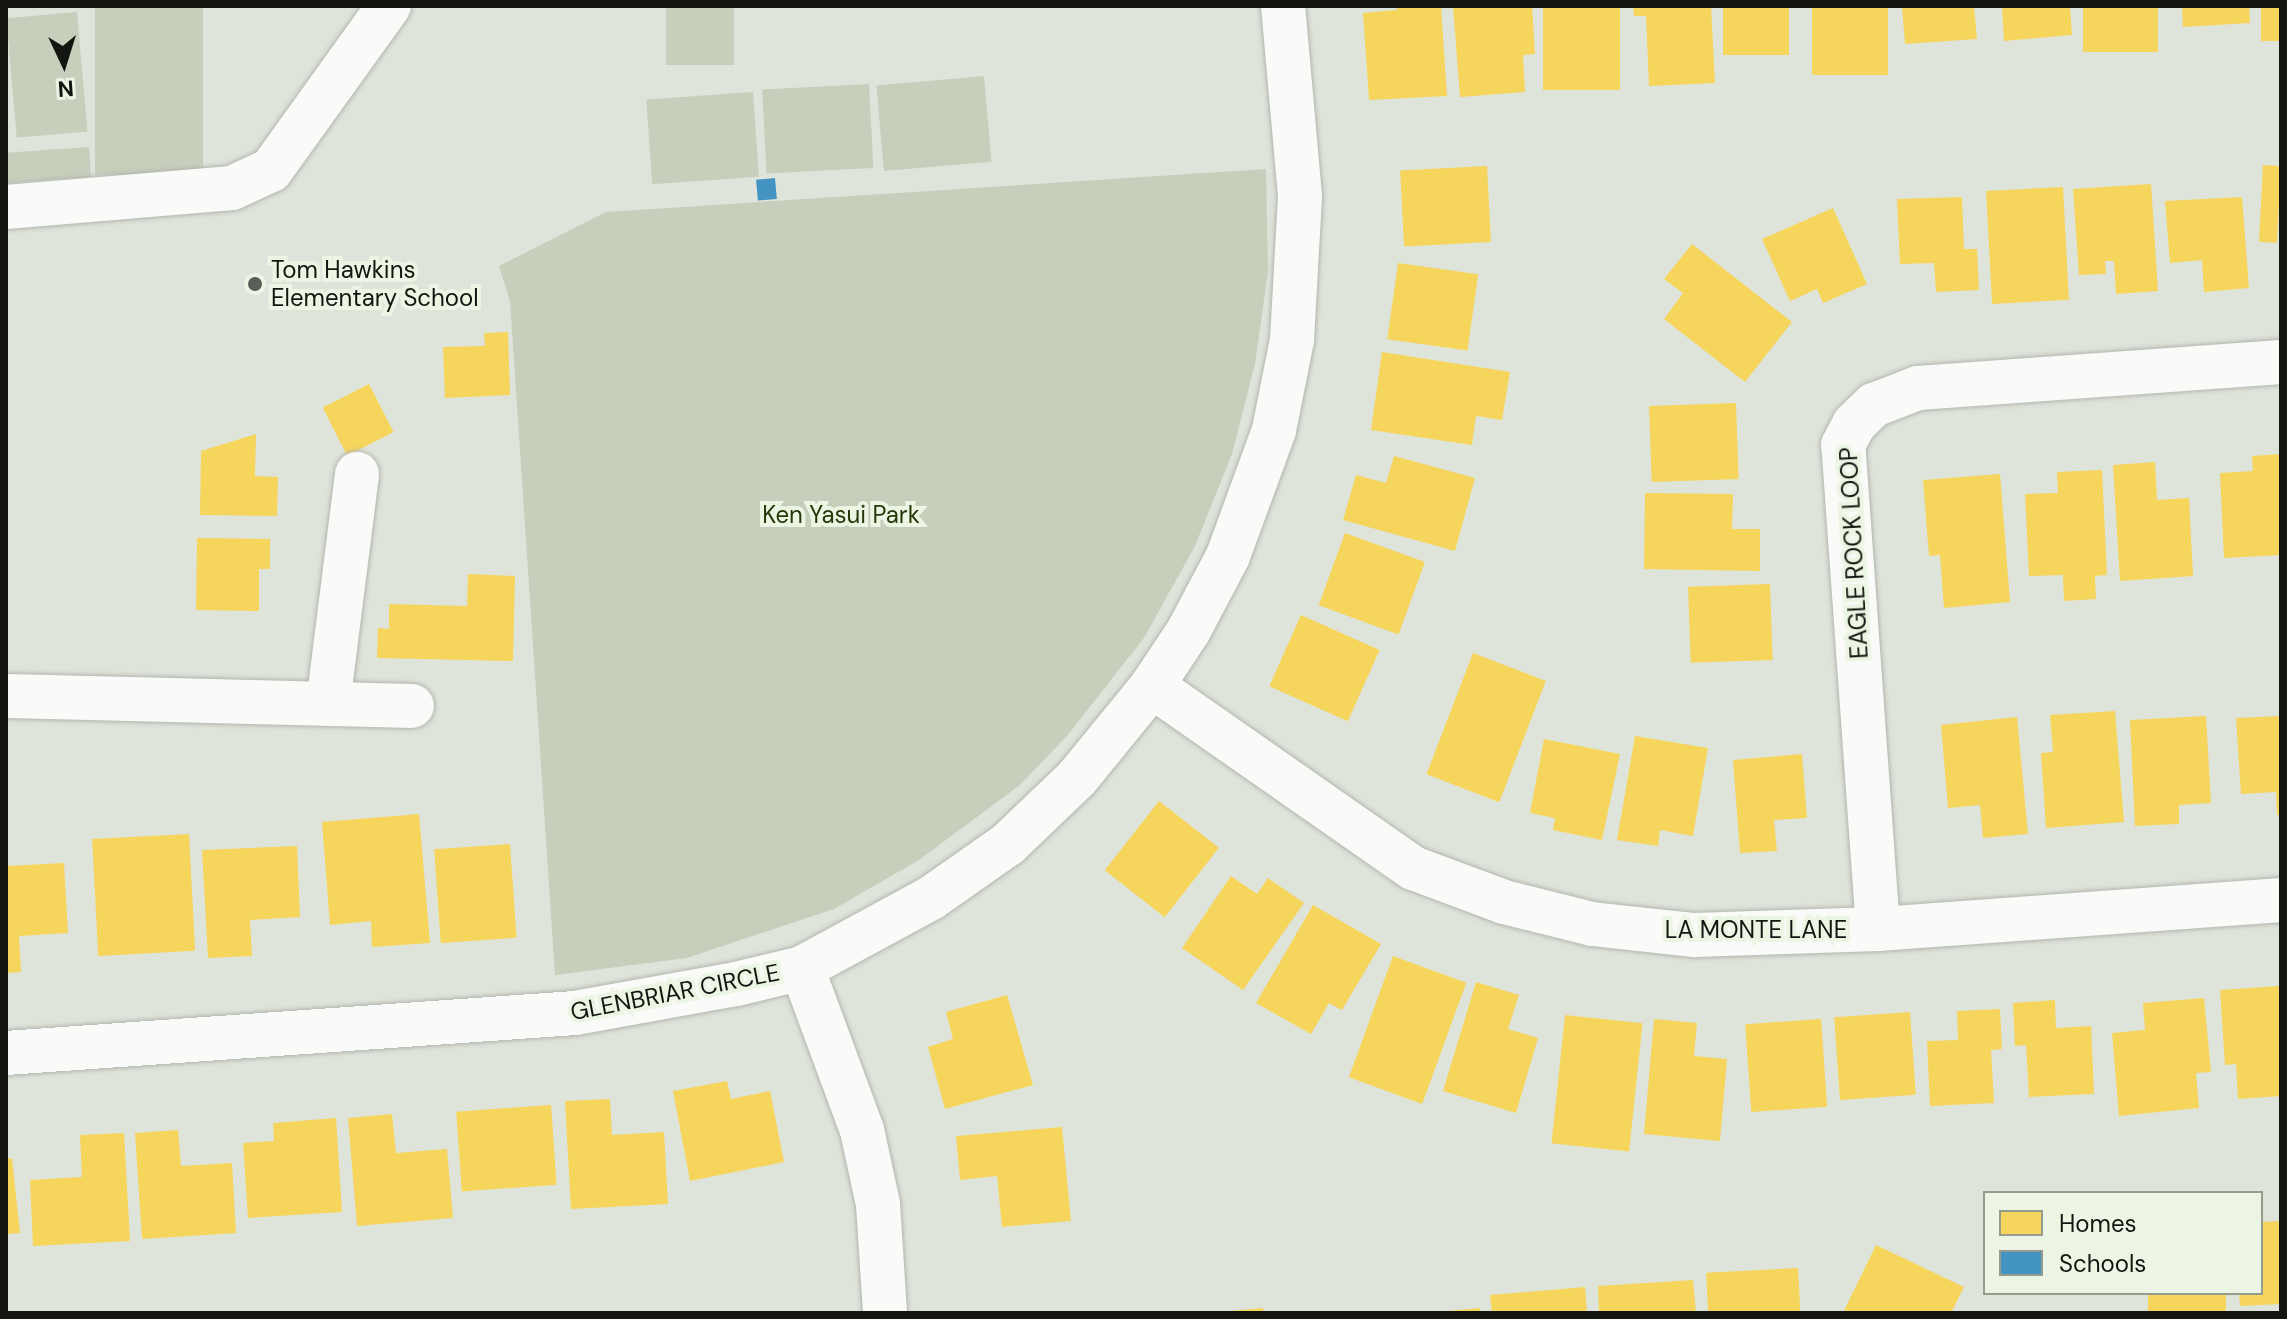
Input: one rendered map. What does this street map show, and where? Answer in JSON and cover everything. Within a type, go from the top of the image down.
[{"type":"street","points":[[6,207],[232,188],[271,170],[389,6]]},
{"type":"street","name":"GLENBRIAR CIRCLE","points":[[6,1053],[575,1013],[802,968],[931,898],[1008,844],[1077,778],[1152,686],[1228,556],[1274,430],[1292,340],[1300,196],[1283,6]]},
{"type":"street","name":"EAGLE ROCK LOOP","points":[[1878,929],[1843,445],[1854,424],[1874,405],[1918,388],[2281,362]]},
{"type":"street","points":[[328,704],[357,474]]},
{"type":"street","name":"LA MONTE LANE","points":[[1152,686],[1413,868],[1504,902],[1592,924],[1694,935],[1878,929],[2281,900]]},
{"type":"street","points":[[6,696],[412,706]]},
{"type":"street","points":[[802,968],[862,1130],[878,1204],[885,1313]]},
{"type":"green space","points":[[95,6],[203,6],[203,175],[95,175]]},
{"type":"green space","points":[[666,6],[734,6],[734,65],[666,65]]},
{"type":"green space","points":[[77,12],[87,132],[17,138],[6,18]]},
{"type":"green space","points":[[984,76],[991,162],[884,171],[876,85]]},
{"type":"green space","points":[[869,84],[873,168],[767,173],[762,90]]},
{"type":"green space","points":[[753,92],[759,177],[652,184],[646,99]]},
{"type":"green space","points":[[89,147],[91,177],[8,183],[6,153]]},
{"type":"green space","name":"Ken Yasui Park","points":[[1266,169],[1268,271],[1255,364],[1232,454],[1195,546],[1144,638],[1067,736],[1020,785],[919,860],[834,909],[687,958],[555,975],[510,301],[499,266],[606,212]]},
{"type":"building: Homes","points":[[1397,6],[1441,6],[1447,96],[1369,100],[1363,13],[1397,10]]},
{"type":"building: Homes","points":[[1453,6],[1532,6],[1535,54],[1523,55],[1525,92],[1460,97]]},
{"type":"building: Homes","points":[[1543,6],[1620,6],[1620,90],[1543,90]]},
{"type":"building: Homes","points":[[1633,6],[1711,6],[1715,83],[1649,86],[1646,16],[1634,16]]},
{"type":"building: Homes","points":[[1723,6],[1789,6],[1789,55],[1723,55]]},
{"type":"building: Homes","points":[[1812,6],[1888,6],[1888,75],[1812,75]]},
{"type":"building: Homes","points":[[1902,6],[1974,6],[1977,39],[1905,44]]},
{"type":"building: Homes","points":[[2002,6],[2070,6],[2072,35],[2004,41]]},
{"type":"building: Homes","points":[[2083,6],[2158,6],[2158,52],[2083,52]]},
{"type":"building: Homes","points":[[2182,6],[2249,6],[2250,23],[2183,27]]},
{"type":"building: Homes","points":[[2261,6],[2281,6],[2281,41],[2261,41]]},
{"type":"building: Homes","points":[[2263,165],[2281,166],[2277,243],[2259,242]]},
{"type":"building: Homes","points":[[1487,166],[1491,242],[1404,246],[1400,171]]},
{"type":"building: Homes","points":[[2151,184],[2158,291],[2116,294],[2114,261],[2105,261],[2106,274],[2079,275],[2073,189]]},
{"type":"building: Homes","points":[[2063,187],[2069,300],[1992,304],[1986,191]]},
{"type":"building: Homes","points":[[1962,197],[1964,249],[1977,249],[1979,290],[1936,292],[1934,263],[1900,264],[1897,199]]},
{"type":"building: Homes","points":[[2242,197],[2249,288],[2204,292],[2202,260],[2170,263],[2165,201]]},
{"type":"building: Homes","points":[[1833,208],[1867,284],[1823,303],[1817,289],[1790,301],[1762,239]]},
{"type":"building: Homes","points":[[1692,244],[1792,322],[1745,382],[1664,319],[1683,293],[1664,279]]},
{"type":"building: Homes","points":[[1398,263],[1478,274],[1467,351],[1387,339]]},
{"type":"building: Homes","points":[[508,332],[510,395],[445,398],[443,347],[485,346],[484,333]]},
{"type":"building: Homes","points":[[1382,352],[1510,372],[1502,420],[1476,416],[1472,445],[1371,430]]},
{"type":"building: Homes","points":[[369,384],[394,432],[347,456],[323,408]]},
{"type":"building: Homes","points":[[1736,403],[1739,479],[1652,482],[1649,406]]},
{"type":"building: Homes","points":[[256,434],[255,476],[278,477],[277,516],[200,515],[201,451]]},
{"type":"building: Homes","points":[[2281,454],[2281,555],[2224,558],[2220,473],[2253,471],[2252,456]]},
{"type":"building: Homes","points":[[1394,456],[1475,478],[1455,551],[1343,520],[1356,475],[1386,483]]},
{"type":"building: Homes","points":[[2155,462],[2157,500],[2189,498],[2193,576],[2120,581],[2113,465]]},
{"type":"building: Homes","points":[[2102,470],[2107,575],[2095,576],[2096,599],[2064,601],[2063,575],[2029,576],[2025,494],[2058,493],[2057,472]]},
{"type":"building: Homes","points":[[2000,474],[2010,602],[1944,608],[1940,555],[1929,556],[1923,480]]},
{"type":"building: Homes","points":[[1645,493],[1733,494],[1732,529],[1760,529],[1760,571],[1644,569]]},
{"type":"building: Homes","points":[[1345,533],[1425,562],[1399,634],[1319,605]]},
{"type":"building: Homes","points":[[197,538],[270,539],[270,569],[259,569],[259,611],[196,610]]},
{"type":"building: Homes","points":[[468,574],[515,576],[513,661],[377,658],[378,628],[389,629],[389,604],[467,606]]},
{"type":"building: Homes","points":[[1770,584],[1773,660],[1691,663],[1688,587]]},
{"type":"building: Homes","points":[[1301,615],[1380,650],[1348,721],[1269,686]]},
{"type":"building: Homes","points":[[1473,653],[1546,681],[1499,802],[1426,774]]},
{"type":"building: Homes","points":[[2115,711],[2124,822],[2046,828],[2041,753],[2053,752],[2050,715]]},
{"type":"building: Homes","points":[[2206,716],[2211,803],[2179,805],[2179,824],[2135,826],[2130,720]]},
{"type":"building: Homes","points":[[2281,716],[2281,815],[2277,815],[2276,792],[2241,794],[2236,718]]},
{"type":"building: Homes","points":[[2017,717],[2028,834],[1983,838],[1980,805],[1948,808],[1941,725]]},
{"type":"building: Homes","points":[[1635,736],[1708,748],[1693,836],[1660,830],[1658,846],[1617,840]]},
{"type":"building: Homes","points":[[1544,739],[1620,754],[1602,840],[1553,830],[1555,818],[1530,813]]},
{"type":"building: Homes","points":[[1802,754],[1807,818],[1774,820],[1777,851],[1740,853],[1733,760]]},
{"type":"building: Homes","points":[[1159,801],[1219,848],[1165,917],[1105,870]]},
{"type":"building: Homes","points":[[419,814],[430,943],[372,947],[371,921],[330,925],[322,822]]},
{"type":"building: Homes","points":[[189,834],[195,951],[98,956],[92,839]]},
{"type":"building: Homes","points":[[510,844],[517,938],[441,943],[434,849]]},
{"type":"building: Homes","points":[[297,846],[300,917],[250,920],[252,956],[208,958],[202,850]]},
{"type":"building: Homes","points":[[64,863],[68,933],[19,936],[21,972],[6,973],[6,866]]},
{"type":"building: Homes","points":[[1231,876],[1257,894],[1268,878],[1304,903],[1243,990],[1182,948]]},
{"type":"building: Homes","points":[[1313,905],[1381,944],[1342,1010],[1329,1003],[1311,1034],[1256,1003]]},
{"type":"building: Homes","points":[[1393,956],[1466,983],[1422,1104],[1349,1077]]},
{"type":"building: Homes","points":[[1476,982],[1519,995],[1508,1029],[1538,1038],[1516,1113],[1443,1091]]},
{"type":"building: Homes","points":[[2279,986],[2281,1096],[2238,1099],[2236,1064],[2225,1065],[2220,990]]},
{"type":"building: Homes","points":[[1007,995],[1033,1085],[945,1109],[928,1047],[953,1039],[946,1012]]},
{"type":"building: Homes","points":[[2204,998],[2211,1072],[2196,1073],[2199,1108],[2119,1116],[2112,1033],[2145,1030],[2143,1003]]},
{"type":"building: Homes","points":[[2055,1000],[2056,1028],[2091,1026],[2094,1094],[2029,1097],[2026,1045],[2015,1046],[2013,1003]]},
{"type":"building: Homes","points":[[2000,1009],[2002,1049],[1991,1050],[1994,1103],[1930,1106],[1927,1041],[1958,1040],[1957,1011]]},
{"type":"building: Homes","points":[[1910,1012],[1916,1095],[1840,1100],[1834,1017]]},
{"type":"building: Homes","points":[[1565,1015],[1643,1023],[1629,1151],[1552,1143]]},
{"type":"building: Homes","points":[[1654,1019],[1697,1023],[1694,1056],[1727,1059],[1720,1141],[1644,1134]]},
{"type":"building: Homes","points":[[1821,1019],[1827,1107],[1751,1112],[1745,1024]]},
{"type":"building: Homes","points":[[727,1081],[731,1099],[770,1091],[784,1162],[690,1181],[673,1091]]},
{"type":"building: Homes","points":[[610,1099],[612,1135],[664,1132],[668,1204],[571,1209],[565,1101]]},
{"type":"building: Homes","points":[[551,1105],[557,1185],[462,1191],[456,1112]]},
{"type":"building: Homes","points":[[392,1114],[396,1153],[447,1149],[453,1218],[357,1226],[348,1118]]},
{"type":"building: Homes","points":[[336,1118],[342,1212],[248,1218],[243,1143],[274,1141],[273,1123]]},
{"type":"building: Homes","points":[[1062,1127],[1071,1221],[1002,1227],[997,1176],[960,1180],[956,1136]]},
{"type":"building: Homes","points":[[178,1130],[181,1166],[232,1163],[236,1233],[142,1239],[135,1133]]},
{"type":"building: Homes","points":[[124,1133],[130,1241],[33,1246],[30,1180],[82,1177],[80,1135]]},
{"type":"building: Homes","points":[[12,1158],[20,1233],[6,1234],[6,1159]]},
{"type":"building: Homes","points":[[2281,1221],[2281,1304],[2240,1306],[2239,1295],[2263,1295],[2263,1222]]},
{"type":"building: Homes","points":[[1876,1245],[1964,1287],[1951,1313],[1843,1313]]},
{"type":"building: Homes","points":[[1798,1268],[1800,1313],[1708,1313],[1706,1273]]},
{"type":"building: Homes","points":[[1693,1280],[1696,1313],[1599,1313],[1598,1286]]},
{"type":"building: Homes","points":[[1585,1287],[1587,1313],[1492,1313],[1490,1295]]},
{"type":"building: Homes","points":[[2148,1295],[2226,1295],[2226,1313],[2148,1313]]},
{"type":"building: Homes","points":[[1263,1308],[1264,1313],[1229,1313],[1229,1311]]},
{"type":"building: Homes","points":[[1480,1308],[1480,1313],[1447,1313],[1447,1311]]},
{"type":"building: Schools","points":[[775,178],[777,199],[758,201],[756,180]]},
{"type":"place","name":"Tom Hawkins Elementary School","points":[[255,284]]}]
